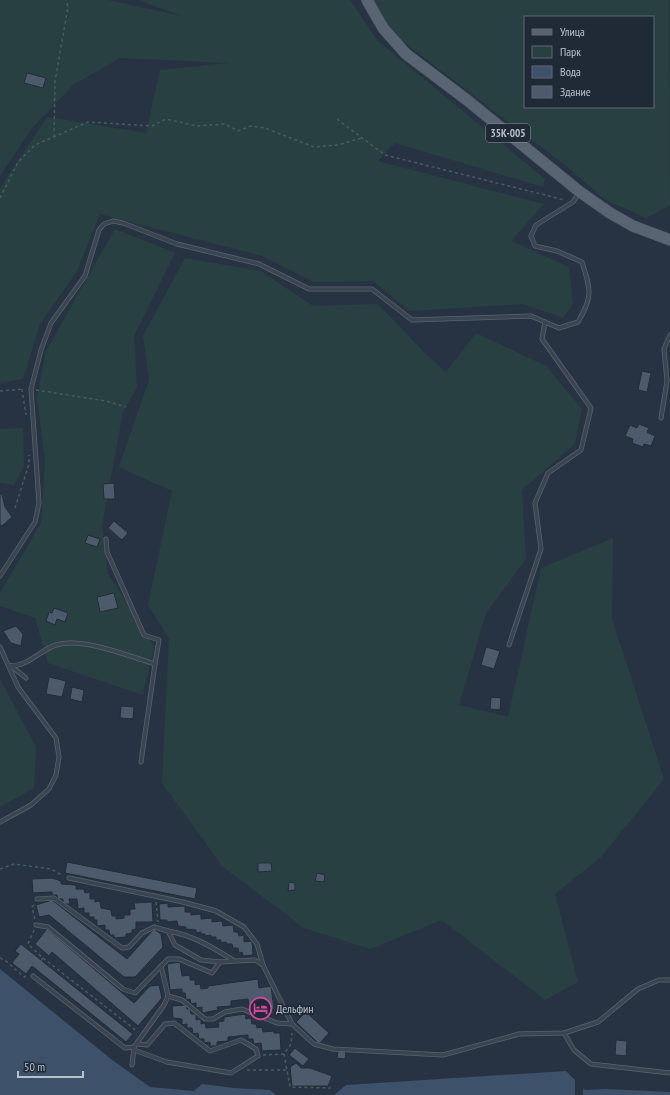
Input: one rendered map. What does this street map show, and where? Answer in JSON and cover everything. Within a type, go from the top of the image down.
[{"type":"main road","name":"35К-005","points":[[367,0],[383,28],[406,54],[467,100],[580,192],[610,214],[627,223],[670,240]]},
{"type":"lane","points":[[0,576],[35,522],[39,503],[31,389],[41,350],[51,323],[85,276],[99,230],[104,224],[113,221],[123,223],[177,244],[259,264],[309,289],[372,289],[412,320],[531,316],[559,328],[578,322],[588,306],[590,285],[582,262],[557,251],[535,246],[531,236],[536,225],[573,202],[580,192]]},
{"type":"lane","points":[[508,645],[541,549],[535,503],[548,473],[581,450],[591,408],[542,339],[545,322]]},
{"type":"lane","points":[[661,418],[667,381],[664,349],[670,335]]},
{"type":"lane","points":[[106,538],[107,552],[144,635],[159,640],[141,762]]},
{"type":"lane","points":[[10,666],[18,666],[55,645],[68,643],[94,646],[155,664]]},
{"type":"lane","points":[[0,646],[18,687],[56,738],[59,757],[56,775],[48,789],[31,806],[0,822]]},
{"type":"lane","points":[[10,666],[26,678]]},
{"type":"lane","points":[[69,878],[155,896],[216,911],[244,927],[257,944],[263,965],[292,1024],[314,1044],[333,1049],[443,1055],[519,1034],[564,1033],[598,1022],[638,989],[659,980],[670,980]]},
{"type":"lane","points":[[37,899],[54,898],[122,948],[129,947],[142,933],[154,927],[185,934],[214,948],[234,961]]},
{"type":"lane","points":[[36,925],[48,927],[123,989],[135,993],[168,959],[179,959],[212,973],[220,962]]},
{"type":"lane","points":[[168,931],[175,945],[201,960],[220,962],[255,960],[263,965]]},
{"type":"lane","points":[[132,1065],[135,1047],[164,1005],[168,996],[161,966]]},
{"type":"lane","points":[[32,976],[126,1048],[147,1045],[165,1024],[174,1023],[210,1051],[241,1040],[256,1049],[258,1056],[231,1073],[167,1062],[135,1047]]},
{"type":"lane","points":[[168,996],[182,1000],[205,1019],[213,1019],[225,1012],[242,1008],[277,1023],[292,1024]]},
{"type":"lane","points":[[564,1033],[574,1050],[591,1064],[670,1073]]},
{"type":"path","points":[[54,138],[55,81],[68,7],[66,0]]},
{"type":"path","points":[[0,198],[18,162],[35,145],[88,122],[152,126],[166,119],[197,126],[225,124],[238,131],[251,126],[265,128],[314,147],[338,145],[362,138]]},
{"type":"path","points":[[336,119],[384,155],[573,202]]},
{"type":"path","points":[[22,389],[26,419]]},
{"type":"path","points":[[0,391],[31,389],[106,401],[126,407]]},
{"type":"path","points":[[15,508],[29,464],[29,449]]},
{"type":"path","points":[[0,869],[14,864],[51,869],[69,878]]},
{"type":"path","points":[[155,896],[159,928]]},
{"type":"path","points":[[37,899],[32,907],[36,925],[28,944],[43,958],[143,1036]]},
{"type":"path","points":[[0,958],[6,961]]},
{"type":"path","points":[[292,1024],[291,1044],[284,1054],[290,1087],[331,1088]]},
{"type":"path","points":[[258,1056],[284,1054]]},
{"type":"green space","points":[[0,0],[108,0],[182,16],[138,0],[350,0],[377,40],[545,179],[543,187],[395,143],[377,161],[544,204],[511,241],[569,267],[573,304],[563,318],[523,304],[410,311],[373,281],[314,282],[262,256],[100,214],[77,271],[40,324],[23,379],[0,383],[0,188],[47,117],[146,133],[160,70],[229,63],[120,58],[73,85],[32,128],[0,176]]},
{"type":"green space","points":[[372,0],[669,0],[670,205],[646,218],[604,199],[566,166],[392,33]]},
{"type":"green space","points":[[115,229],[175,253],[134,336],[137,387],[123,412],[102,526],[108,574],[154,646],[143,695],[48,663],[35,618],[0,606],[0,593],[41,523],[45,461],[37,398],[46,351]]},
{"type":"green space","points":[[185,258],[261,271],[313,306],[378,304],[424,352],[446,372],[476,333],[546,366],[582,409],[575,444],[522,490],[526,559],[486,613],[459,705],[508,717],[541,568],[613,538],[612,619],[664,779],[601,857],[555,894],[578,982],[545,1000],[442,920],[370,949],[304,928],[223,867],[162,783],[169,639],[148,605],[172,491],[119,467],[149,380],[143,336]]},
{"type":"green space","points":[[23,428],[24,466],[14,485],[0,483],[0,429]]},
{"type":"green space","points":[[0,679],[36,747],[34,788],[0,807]]},
{"type":"water","points":[[0,969],[111,1059],[150,1087],[194,1091],[202,1084],[270,1090],[276,1095],[0,1095]]},
{"type":"water","points":[[566,1071],[585,1090],[606,1089],[670,1092],[670,1095],[334,1095],[346,1085]]},
{"type":"pier","points":[[575,1077],[583,1084],[583,1095],[575,1095]]},
{"type":"building","points":[[27,73],[46,78],[43,88],[24,83]]},
{"type":"building","points":[[642,371],[651,373],[647,392],[638,390]]},
{"type":"building","points":[[639,424],[649,428],[647,432],[655,436],[651,446],[644,444],[643,447],[632,443],[633,439],[625,436],[630,425],[637,428]]},
{"type":"building","points":[[114,483],[115,499],[104,499],[103,484]]},
{"type":"building","points":[[0,494],[2,494],[5,507],[12,517],[2,526],[0,524]]},
{"type":"building","points":[[114,521],[128,533],[122,540],[108,528]]},
{"type":"building","points":[[88,535],[100,539],[97,547],[85,543]]},
{"type":"building","points":[[114,593],[118,608],[100,612],[97,597]]},
{"type":"building","points":[[54,608],[68,613],[65,622],[57,619],[55,625],[46,621],[49,612],[52,613]]},
{"type":"building","points":[[16,626],[23,634],[21,646],[11,643],[3,631]]},
{"type":"building","points":[[486,647],[500,651],[494,669],[481,665]]},
{"type":"building","points":[[49,677],[66,681],[62,697],[46,694]]},
{"type":"building","points":[[72,687],[84,690],[82,702],[70,699]]},
{"type":"building","points":[[491,697],[501,698],[500,710],[490,709]]},
{"type":"building","points":[[121,706],[134,707],[133,719],[120,718]]},
{"type":"building","points":[[67,862],[197,888],[195,899],[65,873]]},
{"type":"building","points":[[258,863],[271,863],[272,871],[258,872]]},
{"type":"building","points":[[317,873],[325,875],[324,882],[315,881]]},
{"type":"building","points":[[52,878],[61,881],[61,884],[76,885],[76,889],[84,889],[85,893],[90,892],[90,899],[95,899],[95,902],[100,901],[101,908],[111,910],[112,916],[116,916],[116,919],[124,918],[124,915],[130,915],[130,909],[135,909],[134,903],[152,902],[153,922],[136,922],[136,929],[132,930],[132,933],[126,934],[126,937],[114,938],[114,935],[110,935],[109,930],[105,930],[105,925],[97,926],[97,920],[94,920],[94,917],[89,917],[89,913],[84,913],[84,908],[78,909],[77,899],[69,899],[70,904],[63,904],[63,899],[58,899],[57,895],[52,895],[52,892],[33,893],[32,879]]},
{"type":"building","points":[[289,882],[295,883],[295,890],[288,891]]},
{"type":"building","points":[[52,900],[127,959],[154,929],[161,934],[163,947],[135,977],[124,977],[49,915],[39,917],[36,905]]},
{"type":"building","points":[[168,903],[168,907],[185,906],[185,912],[191,912],[191,915],[201,914],[201,919],[212,918],[212,922],[222,921],[223,926],[233,925],[234,932],[238,932],[239,936],[244,935],[244,942],[252,941],[253,955],[243,956],[242,952],[239,953],[238,948],[233,948],[232,944],[227,944],[226,942],[221,943],[221,940],[216,940],[216,937],[211,937],[211,935],[205,936],[205,934],[201,934],[201,932],[196,933],[196,930],[178,926],[177,921],[167,922],[167,920],[160,920],[159,904]]},
{"type":"building","points":[[47,929],[134,1003],[150,986],[159,985],[162,998],[138,1026],[52,952],[49,956],[35,944]]},
{"type":"building","points":[[21,944],[133,1034],[126,1042],[32,966],[26,974],[12,963],[19,954],[15,951]]},
{"type":"building","points":[[180,962],[182,976],[190,975],[190,980],[195,980],[195,985],[200,984],[201,989],[208,988],[208,986],[258,979],[259,988],[271,986],[274,1009],[260,1011],[259,1008],[254,1009],[254,1005],[249,1006],[248,999],[231,1001],[231,1006],[217,1007],[218,1010],[202,1013],[202,1007],[196,1008],[196,1003],[191,1004],[190,999],[186,1000],[185,993],[182,993],[182,989],[170,990],[167,964]]},
{"type":"building","points":[[186,1005],[187,1009],[190,1009],[191,1014],[196,1014],[196,1020],[201,1019],[201,1024],[205,1023],[206,1028],[219,1027],[218,1022],[224,1021],[224,1017],[245,1014],[246,1019],[251,1018],[252,1024],[256,1024],[257,1028],[262,1027],[263,1032],[274,1031],[274,1033],[280,1033],[281,1050],[262,1051],[261,1043],[254,1044],[253,1039],[248,1039],[248,1035],[228,1037],[228,1041],[217,1042],[217,1046],[210,1046],[210,1042],[204,1043],[204,1039],[199,1039],[198,1033],[193,1034],[192,1028],[187,1028],[187,1024],[182,1025],[182,1019],[173,1018],[172,1006]]},
{"type":"building","points":[[306,1012],[329,1033],[319,1044],[296,1022]]},
{"type":"building","points":[[616,1040],[627,1041],[626,1056],[615,1055]]},
{"type":"building","points":[[295,1048],[309,1059],[303,1066],[289,1055]]},
{"type":"building","points":[[338,1051],[346,1052],[345,1059],[337,1058]]},
{"type":"building","points":[[296,1063],[301,1068],[310,1068],[332,1076],[328,1086],[292,1086],[290,1067]]},
{"type":"place","name":"Дельфин","points":[[260,1008]]}]
